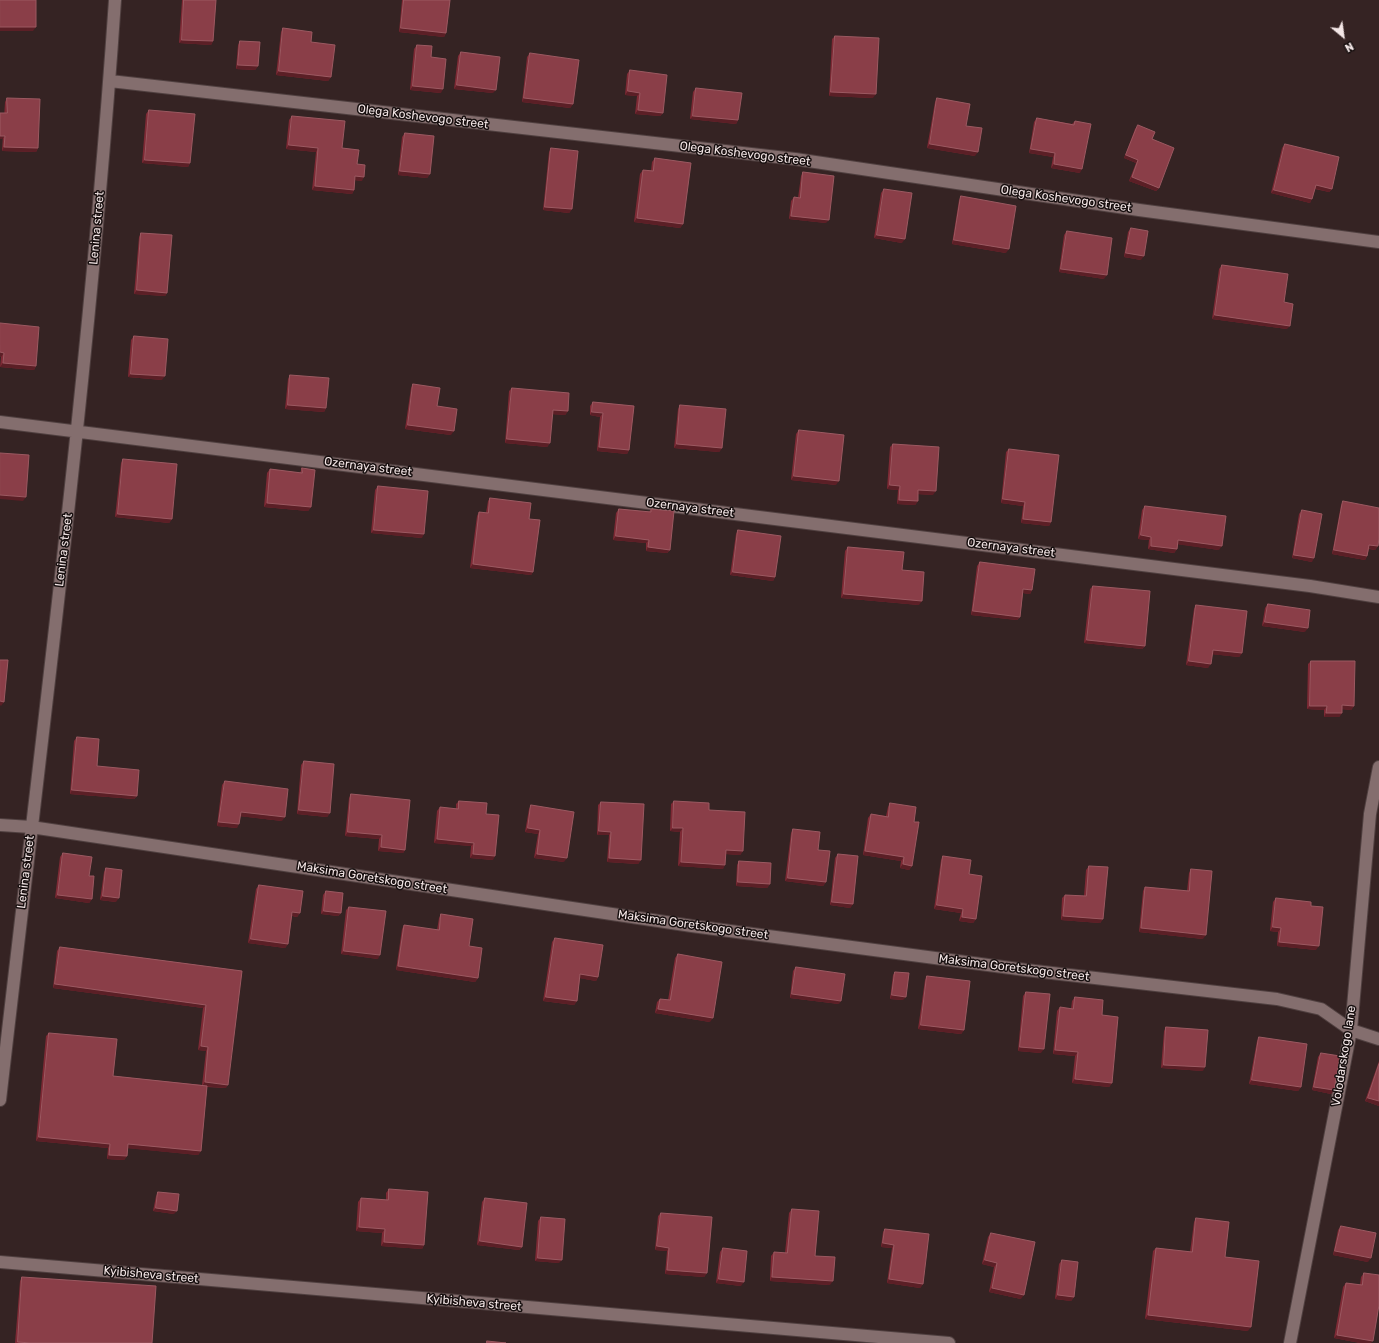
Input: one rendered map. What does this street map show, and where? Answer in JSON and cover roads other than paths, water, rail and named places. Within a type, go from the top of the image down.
[{"type":"street","name":"Lenina street","points":[[0,1100],[78,431],[110,81],[115,0]]},
{"type":"street","name":"Olega Koshevogo street","points":[[110,81],[795,159],[1138,210],[1379,242]]},
{"type":"street","name":"Ozernaya street","points":[[0,422],[1310,586],[1379,597]]},
{"type":"street","name":"Volodarskogo lane","points":[[1290,1343],[1351,1030],[1370,814],[1379,766]]},
{"type":"street","name":"Maksima Goretskogo street","points":[[0,825],[31,827],[700,927],[1026,970],[1277,999],[1321,1009],[1351,1030],[1379,1039]]},
{"type":"street","name":"Kyibisheva street","points":[[0,1262],[949,1343]]}]
